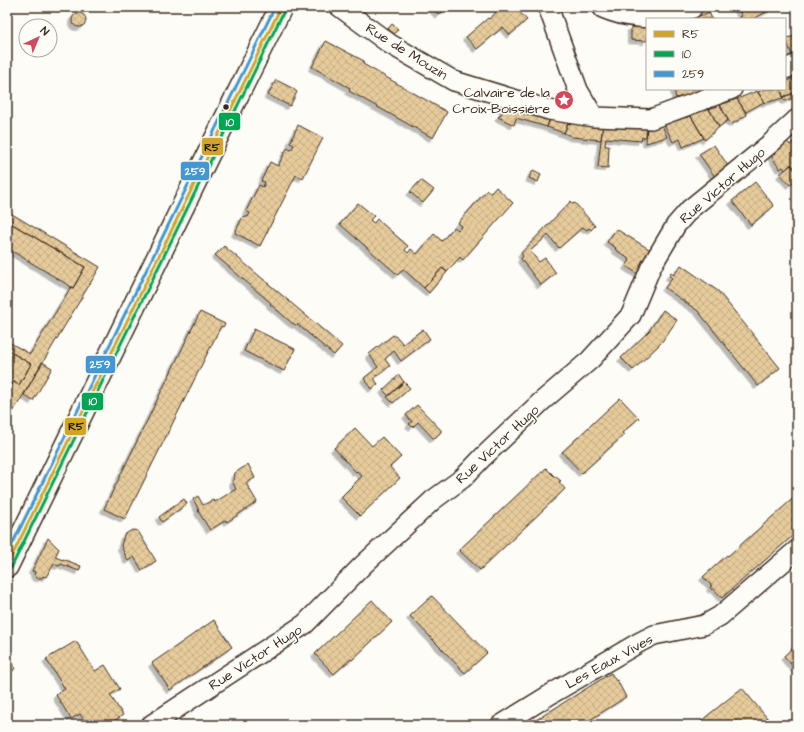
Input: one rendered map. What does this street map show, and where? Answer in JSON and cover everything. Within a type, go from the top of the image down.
[{"type":"main road","points":[[7,566],[282,7]]},
{"type":"main road","points":[[604,7],[626,14],[648,16],[673,13],[691,7]]},
{"type":"main road","points":[[633,7],[656,9],[668,7]]},
{"type":"street","name":"Rue de Mouzin","points":[[340,7],[390,44],[454,81],[549,110],[594,117],[651,119],[729,90]]},
{"type":"street","points":[[548,7],[578,90],[594,117]]},
{"type":"street","points":[[786,69],[797,64]]},
{"type":"street","name":"Rue Victor Hugo","points":[[151,725],[305,624],[362,566],[433,500],[463,478],[535,408],[590,360],[632,315],[651,267],[676,225],[690,209],[771,143],[797,119]]},
{"type":"street","name":"Les Eaux Vives","points":[[500,725],[654,635],[704,625],[720,616],[797,550]]},
{"type":"building","points":[[431,7],[448,7],[439,15]]},
{"type":"building","points":[[502,7],[515,7],[527,20],[510,35],[503,27],[477,49],[466,37]]},
{"type":"building","points":[[737,7],[771,7],[772,9],[755,18],[740,18],[742,16]]},
{"type":"building","points":[[709,12],[712,18],[698,18]]},
{"type":"building","points":[[76,13],[82,13],[86,17],[86,23],[82,27],[76,27],[72,23],[72,17]]},
{"type":"building","points":[[392,24],[398,29],[394,34],[388,29]]},
{"type":"building","points":[[631,27],[646,27],[646,41],[631,40]]},
{"type":"building","points":[[797,36],[797,55],[793,57],[786,40],[786,38]]},
{"type":"building","points":[[326,41],[364,61],[363,64],[447,112],[433,138],[349,91],[350,88],[312,67]]},
{"type":"building","points":[[797,77],[797,92],[783,97],[781,90],[786,90],[786,82]]},
{"type":"building","points":[[276,80],[297,92],[290,106],[268,95]]},
{"type":"building","points":[[674,90],[706,90],[701,92],[676,98]]},
{"type":"building","points":[[763,90],[781,90],[783,98],[765,103],[758,92]]},
{"type":"building","points":[[757,91],[764,102],[746,112],[737,99]]},
{"type":"building","points":[[797,92],[797,96],[785,101],[783,98],[783,97]]},
{"type":"building","points":[[737,99],[747,115],[732,124],[728,120],[720,105]]},
{"type":"building","points":[[500,103],[551,116],[547,127],[516,118],[514,125],[498,117],[504,111],[498,105]]},
{"type":"building","points":[[720,105],[728,120],[719,127],[709,109]]},
{"type":"building","points":[[709,109],[719,127],[705,140],[690,115]]},
{"type":"building","points":[[551,116],[569,121],[564,133],[547,127]]},
{"type":"building","points":[[691,116],[704,138],[683,147],[680,139],[673,142],[664,124]]},
{"type":"building","points":[[569,121],[603,125],[601,140],[572,137],[564,133]]},
{"type":"building","points":[[298,125],[323,138],[303,178],[296,175],[260,246],[235,233],[243,216],[248,217],[250,213],[246,211],[259,185],[263,187],[265,182],[261,181],[270,162],[278,166],[287,148],[291,150],[294,145],[290,143]]},
{"type":"building","points":[[603,125],[647,127],[646,136],[644,138],[642,137],[641,141],[606,138],[605,146],[609,146],[608,168],[598,167]]},
{"type":"building","points":[[662,125],[667,137],[646,143],[647,127]]},
{"type":"building","points":[[786,140],[790,145],[793,142],[796,144],[797,143],[797,171],[791,164],[785,170],[783,167],[780,169],[770,154]]},
{"type":"building","points":[[714,145],[731,170],[718,181],[699,154]]},
{"type":"building","points":[[791,165],[797,172],[797,179],[790,185],[780,174]]},
{"type":"building","points":[[533,170],[541,174],[538,182],[529,178]]},
{"type":"building","points":[[421,180],[434,190],[423,203],[410,192]]},
{"type":"building","points":[[755,182],[774,206],[751,225],[732,201]]},
{"type":"building","points":[[496,187],[513,203],[463,260],[460,257],[447,272],[442,268],[424,288],[403,269],[398,275],[340,224],[358,203],[374,216],[370,220],[374,223],[377,219],[408,246],[405,250],[408,253],[411,249],[417,254],[434,234],[442,241],[454,227],[458,230],[462,226],[458,223],[487,190],[491,193]]},
{"type":"building","points":[[571,201],[573,204],[575,203],[595,226],[591,230],[589,228],[587,230],[583,227],[559,248],[548,235],[530,251],[539,262],[545,258],[556,273],[541,285],[521,259],[523,256],[521,253]]},
{"type":"building","points":[[7,211],[100,267],[7,422],[7,394],[14,382],[19,385],[31,364],[7,350],[7,341],[30,354],[85,267],[7,221]]},
{"type":"building","points":[[7,221],[85,267],[73,288],[7,248]]},
{"type":"building","points":[[616,229],[654,252],[638,274],[626,266],[630,260],[607,242]]},
{"type":"building","points":[[224,246],[342,346],[334,355],[297,324],[292,323],[215,255]]},
{"type":"building","points":[[681,265],[718,291],[780,368],[758,386],[698,311],[665,288],[672,278],[669,276],[671,273],[674,275]]},
{"type":"building","points":[[442,268],[447,272],[429,293],[424,288]]},
{"type":"building","points":[[663,310],[677,320],[661,343],[633,370],[621,358],[649,331]]},
{"type":"building","points":[[200,312],[225,324],[223,327],[221,326],[125,519],[104,509]]},
{"type":"building","points":[[254,329],[295,349],[284,371],[244,351]]},
{"type":"building","points":[[423,329],[430,339],[401,361],[394,351],[385,359],[390,366],[375,377],[378,384],[372,389],[364,378],[378,367],[369,354],[393,335],[403,344]]},
{"type":"building","points":[[7,350],[31,364],[19,385],[7,377]]},
{"type":"building","points":[[42,362],[52,368],[33,401],[24,395]]},
{"type":"building","points":[[399,375],[404,382],[389,396],[383,390]]},
{"type":"building","points":[[404,382],[410,388],[393,403],[387,397]]},
{"type":"building","points":[[620,398],[639,418],[622,433],[624,435],[582,473],[562,452]]},
{"type":"building","points":[[417,405],[441,430],[435,438],[433,438],[418,422],[413,427],[409,424],[412,422],[406,415]]},
{"type":"building","points":[[355,428],[372,446],[382,437],[401,457],[390,467],[400,478],[360,516],[341,497],[362,476],[357,471],[356,472],[334,448]]},
{"type":"building","points":[[248,464],[255,478],[246,483],[257,502],[227,522],[226,520],[210,530],[198,511],[199,510],[193,499],[198,496],[203,505],[213,500],[215,502],[236,489],[232,481],[235,479],[235,473]]},
{"type":"building","points":[[546,468],[561,481],[559,482],[565,489],[480,570],[459,550]]},
{"type":"building","points":[[797,495],[797,532],[722,598],[713,588],[712,590],[710,587],[712,586],[703,577]]},
{"type":"building","points":[[184,499],[187,504],[162,522],[159,517]]},
{"type":"building","points":[[132,530],[138,531],[156,561],[142,570],[134,557],[128,561],[121,546],[124,535]]},
{"type":"building","points":[[48,538],[59,549],[55,557],[81,566],[79,571],[61,564],[59,566],[54,564],[46,577],[36,577],[34,574],[35,572],[32,571]]},
{"type":"building","points":[[432,596],[487,653],[465,673],[410,616]]},
{"type":"building","points":[[372,600],[392,622],[352,660],[351,659],[334,674],[315,654]]},
{"type":"building","points":[[214,620],[232,647],[170,690],[152,663]]},
{"type":"building","points":[[76,641],[95,671],[105,665],[120,689],[110,695],[123,715],[108,725],[87,725],[80,714],[71,719],[56,695],[65,689],[46,659]]},
{"type":"building","points":[[797,644],[797,671],[784,656]]},
{"type":"building","points":[[7,648],[15,668],[7,679]]},
{"type":"building","points":[[611,673],[616,681],[617,680],[626,697],[582,725],[528,725]]},
{"type":"building","points":[[742,688],[773,725],[697,725],[707,716]]},
{"type":"transit line","name":"259","points":[[7,555],[275,7]]},
{"type":"transit line","name":"R5","points":[[7,566],[281,7]]},
{"type":"transit line","name":"10","points":[[11,568],[285,9]]},
{"type":"place","name":"Calvaire de la Croix-Boissière","points":[[564,100]]}]
